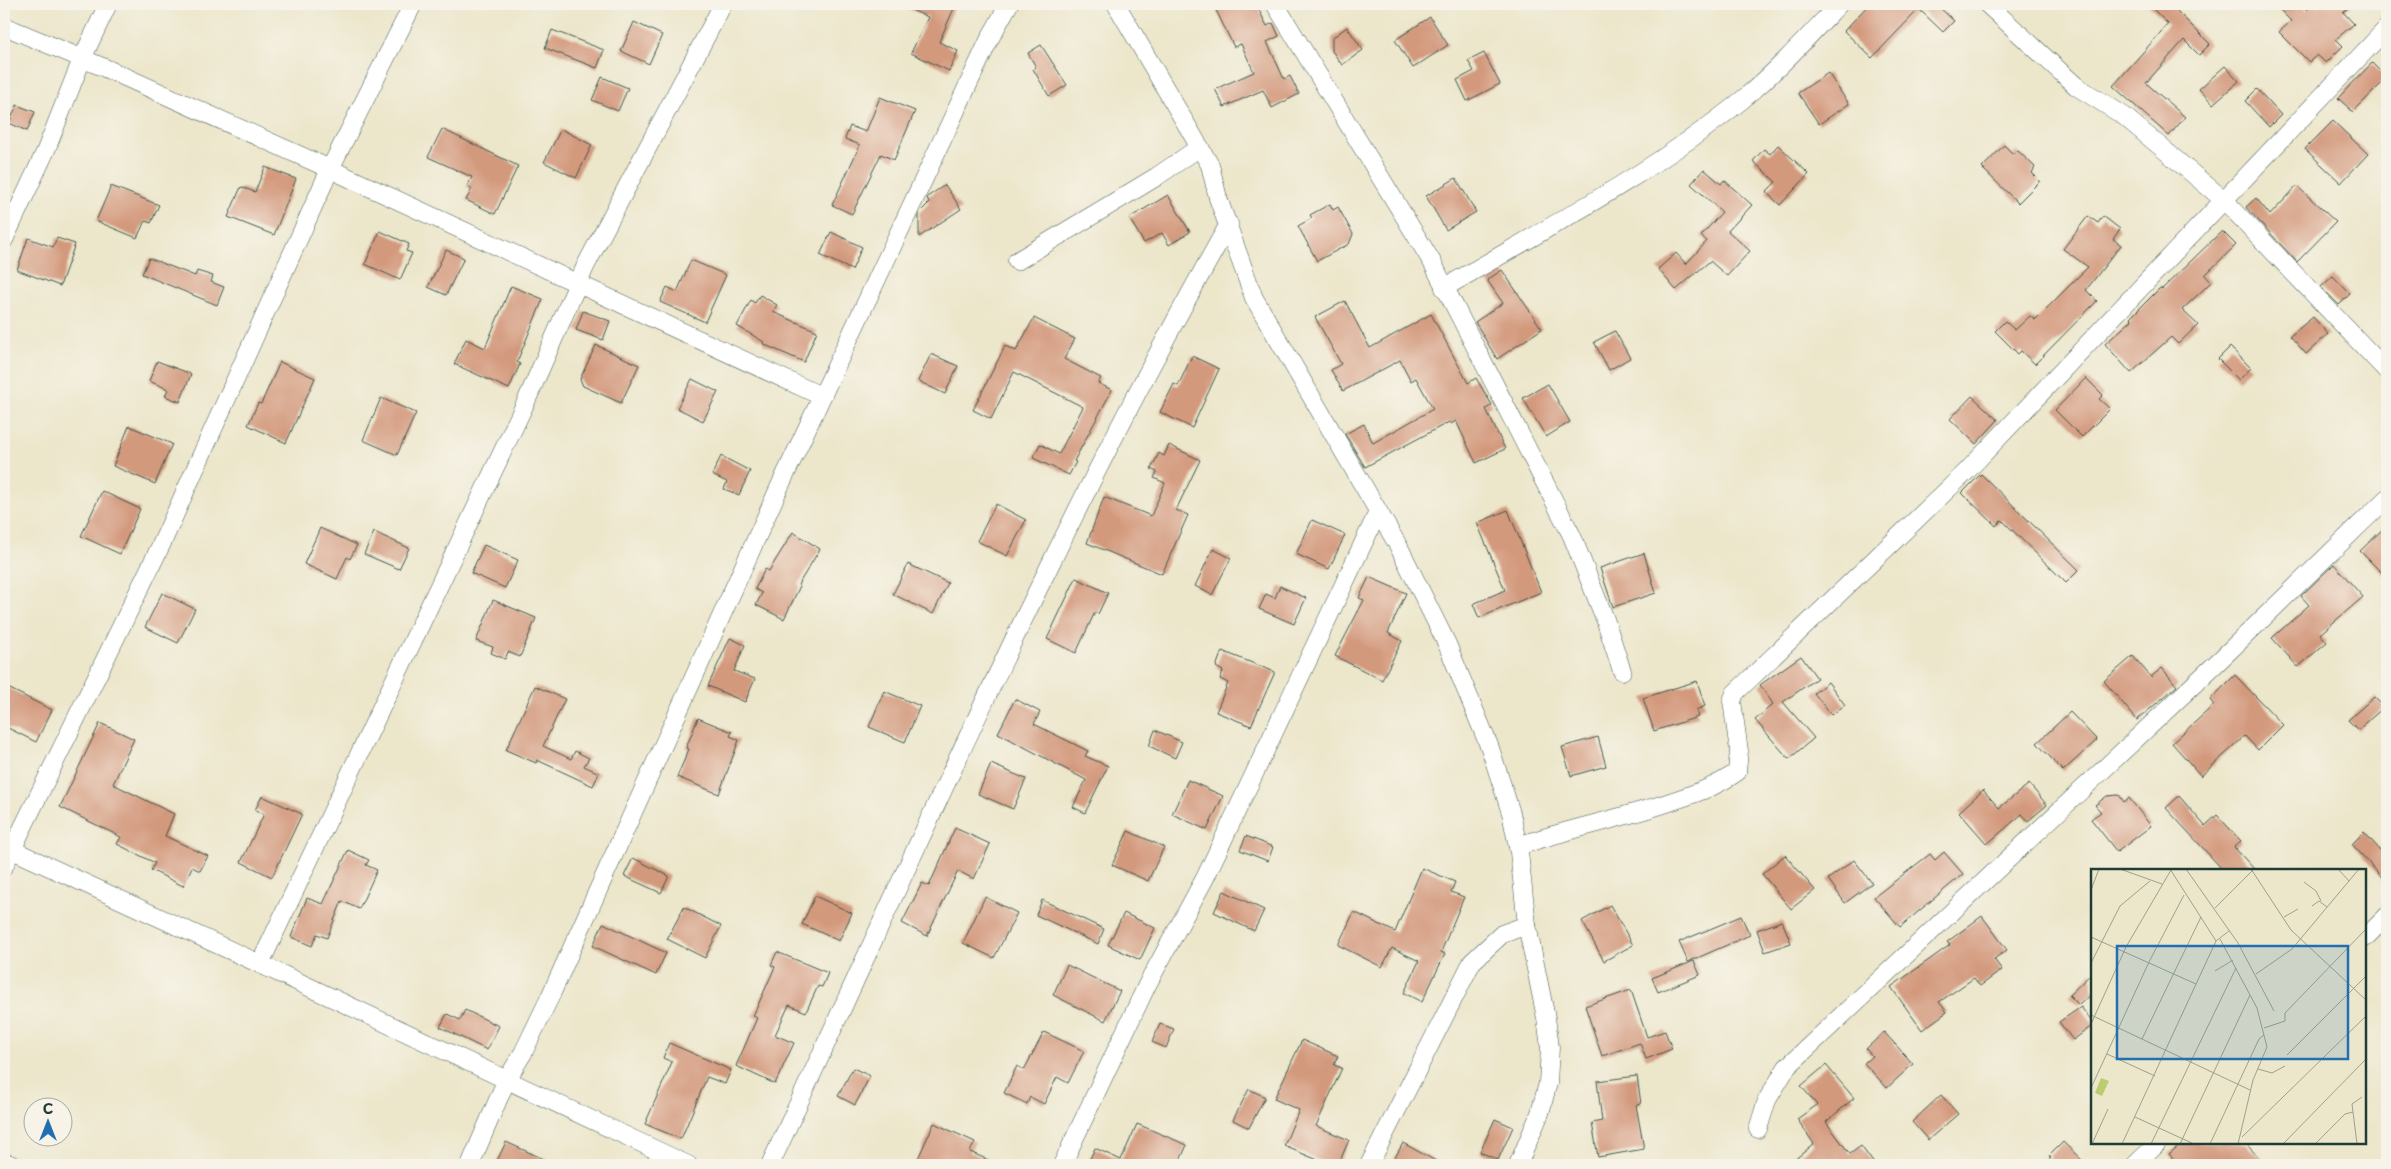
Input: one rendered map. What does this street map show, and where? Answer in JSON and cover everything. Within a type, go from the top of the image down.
[{"type":"street","points":[[4,240],[46,150],[82,59],[108,4]]},
{"type":"street","points":[[4,866],[7,848],[162,543],[330,169],[413,4]]},
{"type":"street","points":[[260,964],[524,404],[577,285],[723,4]]},
{"type":"street","points":[[470,1165],[506,1081],[523,1053],[549,999],[821,396],[990,38],[1009,4]]},
{"type":"street","points":[[1116,4],[1210,165],[1218,198],[1229,224],[1254,298],[1399,547],[1447,644],[1490,748],[1511,813],[1518,846],[1527,925],[1546,1018],[1550,1048],[1548,1084],[1540,1114],[1518,1165]]},
{"type":"street","points":[[1275,4],[1432,262],[1572,536],[1605,619],[1622,671]]},
{"type":"street","points":[[1444,288],[1655,164],[1742,99],[1808,37],[1839,4]]},
{"type":"street","points":[[1987,4],[2076,86],[2124,116],[2225,201],[2387,371]]},
{"type":"street","points":[[4,26],[330,169],[577,285],[821,396]]},
{"type":"street","points":[[1518,846],[1639,812],[1719,785],[1737,772],[1739,751],[1732,702],[1735,693],[1967,471],[2387,28]]},
{"type":"street","points":[[1017,261],[1156,177],[1200,147]]},
{"type":"street","points":[[770,1165],[964,747],[1061,544],[1175,318],[1229,224]]},
{"type":"street","points":[[1758,1129],[1767,1100],[1787,1067],[2222,658],[2387,498]]},
{"type":"street","points":[[1062,1165],[1147,985],[1214,860],[1378,512]]},
{"type":"street","points":[[7,848],[260,964],[688,1165]]},
{"type":"street","points":[[2366,937],[2387,916]]},
{"type":"street","points":[[1370,1165],[1472,962],[1502,934],[1527,925]]},
{"type":"street","points":[[2135,1165],[2157,1144]]},
{"type":"street","points":[[4,1162],[12,1165]]},
{"type":"building","points":[[897,4],[956,4],[939,42],[958,51],[949,71],[911,53],[928,17]]},
{"type":"building","points":[[1213,4],[1256,4],[1267,26],[1273,23],[1279,36],[1267,42],[1284,79],[1290,76],[1299,94],[1272,108],[1263,90],[1224,107],[1215,89],[1254,72],[1241,44],[1234,47]]},
{"type":"building","points":[[1869,4],[1936,4],[1954,21],[1943,32],[1919,9],[1872,58],[1844,31]]},
{"type":"building","points":[[2148,4],[2170,4],[2210,44],[2199,55],[2184,40],[2146,83],[2185,117],[2169,136],[2113,86],[2168,24]]},
{"type":"building","points":[[2274,4],[2301,4],[2307,10],[2314,4],[2353,4],[2343,12],[2354,24],[2336,39],[2343,46],[2326,63],[2317,55],[2309,62],[2279,32],[2291,21]]},
{"type":"building","points":[[1430,17],[1448,45],[1413,68],[1395,40]]},
{"type":"building","points":[[634,22],[662,35],[649,64],[621,51]]},
{"type":"building","points":[[1347,27],[1363,50],[1342,65],[1332,51],[1332,38]]},
{"type":"building","points":[[552,30],[604,50],[597,68],[545,48]]},
{"type":"building","points":[[1041,45],[1067,85],[1049,96],[1033,69],[1036,67],[1028,53]]},
{"type":"building","points":[[1484,53],[1500,84],[1467,101],[1457,80],[1474,71],[1468,61]]},
{"type":"building","points":[[2372,63],[2387,78],[2353,112],[2338,98]]},
{"type":"building","points":[[2225,66],[2239,81],[2213,104],[2199,89]]},
{"type":"building","points":[[1828,73],[1849,104],[1819,124],[1798,93]]},
{"type":"building","points":[[602,77],[628,88],[618,111],[592,100]]},
{"type":"building","points":[[2257,89],[2281,115],[2269,127],[2245,101]]},
{"type":"building","points":[[880,97],[915,111],[894,160],[881,154],[852,214],[832,205],[860,145],[845,139],[850,126],[866,132]]},
{"type":"building","points":[[17,105],[35,112],[27,131],[9,123]]},
{"type":"building","points":[[2333,121],[2368,154],[2341,183],[2305,149]]},
{"type":"building","points":[[442,129],[518,166],[495,214],[466,200],[472,189],[467,187],[472,177],[428,157]]},
{"type":"building","points":[[561,129],[592,145],[576,178],[544,162]]},
{"type":"building","points":[[1778,145],[1809,174],[1780,205],[1766,192],[1776,182],[1753,161],[1764,149],[1770,154]]},
{"type":"building","points":[[2004,145],[2013,154],[2017,150],[2035,167],[2032,173],[2040,181],[2018,203],[1982,168]]},
{"type":"building","points":[[265,167],[296,179],[274,235],[228,217],[241,187],[255,192]]},
{"type":"building","points":[[1704,169],[1721,184],[1724,180],[1752,205],[1728,231],[1750,251],[1727,276],[1710,261],[1676,290],[1658,269],[1676,253],[1686,264],[1707,241],[1701,236],[1722,212],[1691,184]]},
{"type":"building","points":[[1456,178],[1476,212],[1446,230],[1426,196]]},
{"type":"building","points":[[945,185],[961,209],[919,237],[919,213],[929,203],[927,197]]},
{"type":"building","points":[[111,186],[159,205],[151,223],[145,221],[137,238],[96,221]]},
{"type":"building","points":[[2297,186],[2336,222],[2297,262],[2246,207],[2256,198],[2270,215]]},
{"type":"building","points":[[1168,195],[1190,232],[1169,245],[1162,233],[1144,243],[1129,218]]},
{"type":"building","points":[[1330,204],[1333,210],[1338,207],[1353,234],[1349,244],[1317,261],[1298,226],[1312,218],[1310,215]]},
{"type":"building","points":[[2088,216],[2098,223],[2103,216],[2120,229],[2113,239],[2121,245],[2086,290],[2097,301],[2035,364],[2021,351],[2018,354],[1995,331],[2005,321],[2015,330],[2030,316],[2035,320],[2088,267],[2063,249]]},
{"type":"building","points":[[380,231],[409,244],[406,251],[412,253],[400,280],[365,264]]},
{"type":"building","points":[[2222,231],[2236,245],[2205,275],[2211,282],[2182,310],[2198,325],[2178,344],[2171,337],[2131,373],[2105,344],[2132,320],[2130,318],[2160,288],[2162,289]]},
{"type":"building","points":[[831,232],[862,247],[852,270],[820,255]]},
{"type":"building","points":[[28,238],[53,247],[57,238],[75,244],[60,286],[17,270]]},
{"type":"building","points":[[446,250],[464,258],[446,295],[428,287]]},
{"type":"building","points":[[149,258],[195,276],[197,271],[213,276],[211,282],[224,287],[217,305],[142,274]]},
{"type":"building","points":[[691,260],[726,275],[705,322],[660,302],[667,287],[677,292]]},
{"type":"building","points":[[1502,270],[1542,329],[1497,359],[1475,322],[1503,303],[1487,280]]},
{"type":"building","points":[[2333,276],[2350,294],[2339,305],[2321,287]]},
{"type":"building","points":[[511,286],[543,299],[517,362],[520,364],[509,389],[454,364],[466,339],[485,348]]},
{"type":"building","points":[[760,295],[777,305],[773,312],[817,331],[804,362],[763,344],[764,342],[737,326],[751,300],[755,303]]},
{"type":"building","points":[[1345,301],[1370,348],[1431,314],[1468,383],[1476,378],[1492,405],[1486,409],[1505,449],[1476,463],[1456,421],[1451,424],[1449,422],[1365,467],[1345,434],[1364,424],[1373,443],[1433,409],[1416,378],[1411,381],[1400,360],[1343,391],[1331,370],[1341,364],[1315,317]]},
{"type":"building","points":[[583,311],[610,321],[603,340],[576,330]]},
{"type":"building","points":[[2313,317],[2328,334],[2306,354],[2290,336]]},
{"type":"building","points":[[1034,318],[1075,339],[1064,359],[1101,378],[1098,383],[1112,390],[1074,461],[1076,462],[1069,475],[1033,458],[1040,444],[1059,454],[1083,407],[1014,372],[991,419],[973,410],[1005,346],[1016,351]]},
{"type":"building","points":[[1615,331],[1630,358],[1609,370],[1594,342]]},
{"type":"building","points":[[596,345],[639,365],[621,403],[583,386],[580,379]]},
{"type":"building","points":[[2230,347],[2251,368],[2239,380],[2218,359]]},
{"type":"building","points":[[931,354],[958,366],[945,394],[918,381]]},
{"type":"building","points":[[1192,356],[1219,369],[1192,428],[1160,412],[1174,384],[1178,386]]},
{"type":"building","points":[[157,361],[191,374],[180,402],[165,396],[168,389],[149,381]]},
{"type":"building","points":[[280,362],[315,378],[286,443],[248,425],[258,403],[261,404]]},
{"type":"building","points":[[2086,378],[2103,395],[2099,399],[2110,409],[2082,437],[2055,410]]},
{"type":"building","points":[[692,379],[718,392],[703,421],[677,408]]},
{"type":"building","points":[[1548,384],[1570,422],[1546,437],[1523,398]]},
{"type":"building","points":[[1972,396],[1998,420],[1976,444],[1950,419]]},
{"type":"building","points":[[381,398],[416,413],[397,455],[363,440]]},
{"type":"building","points":[[129,426],[172,444],[155,484],[113,466]]},
{"type":"building","points":[[1169,445],[1200,460],[1176,510],[1188,515],[1162,574],[1087,543],[1104,497],[1151,516],[1165,483],[1154,478],[1157,472],[1151,469],[1159,453],[1164,456]]},
{"type":"building","points":[[721,456],[750,471],[739,495],[724,489],[727,482],[712,475]]},
{"type":"building","points":[[1981,474],[2079,570],[2066,583],[2002,520],[1996,526],[1962,493]]},
{"type":"building","points":[[102,491],[140,509],[120,554],[81,536]]},
{"type":"building","points":[[996,504],[1026,520],[1007,556],[977,541]]},
{"type":"building","points":[[1508,510],[1541,592],[1479,618],[1473,604],[1505,590],[1477,523]]},
{"type":"building","points":[[1312,520],[1345,535],[1329,569],[1296,554]]},
{"type":"building","points":[[2387,525],[2387,578],[2360,551]]},
{"type":"building","points":[[320,528],[357,545],[350,559],[347,557],[337,579],[304,564]]},
{"type":"building","points":[[374,532],[409,548],[399,569],[364,554]]},
{"type":"building","points":[[793,532],[820,549],[798,585],[800,586],[784,619],[756,605],[762,593],[755,589],[765,569],[769,571]]},
{"type":"building","points":[[484,545],[518,560],[505,588],[471,573]]},
{"type":"building","points":[[1213,549],[1231,558],[1212,595],[1195,586]]},
{"type":"building","points":[[1644,553],[1656,593],[1613,607],[1600,568]]},
{"type":"building","points":[[908,564],[948,583],[933,614],[893,594]]},
{"type":"building","points":[[2334,564],[2363,597],[2320,634],[2327,642],[2298,667],[2272,638],[2309,605],[2301,596]]},
{"type":"building","points":[[1369,577],[1406,593],[1388,633],[1402,641],[1382,680],[1335,656],[1364,600],[1359,598]]},
{"type":"building","points":[[1076,578],[1108,593],[1098,614],[1095,612],[1076,653],[1047,639]]},
{"type":"building","points":[[1280,586],[1306,598],[1294,624],[1259,609],[1266,594],[1275,598]]},
{"type":"building","points":[[162,593],[195,609],[178,643],[145,627]]},
{"type":"building","points":[[493,600],[536,618],[520,657],[508,652],[505,659],[491,653],[493,647],[476,641]]},
{"type":"building","points":[[730,638],[745,645],[734,671],[755,679],[745,702],[708,686]]},
{"type":"building","points":[[1222,651],[1275,672],[1251,726],[1216,712],[1228,683],[1220,679],[1223,671],[1216,667]]},
{"type":"building","points":[[1801,656],[1817,678],[1783,702],[1814,738],[1789,759],[1755,720],[1773,704],[1760,685]]},
{"type":"building","points":[[2133,656],[2151,677],[2162,668],[2177,686],[2137,720],[2104,681]]},
{"type":"building","points":[[2235,675],[2283,725],[2258,750],[2245,736],[2201,776],[2172,743],[2214,705],[2210,700]]},
{"type":"building","points":[[1697,681],[1705,706],[1696,710],[1698,717],[1654,731],[1643,698]]},
{"type":"building","points":[[1828,682],[1845,705],[1831,715],[1814,693]]},
{"type":"building","points":[[4,686],[52,710],[36,742],[4,726]]},
{"type":"building","points":[[535,686],[565,699],[543,746],[571,759],[575,751],[589,758],[584,766],[599,773],[593,786],[537,760],[536,763],[506,750]]},
{"type":"building","points":[[884,691],[920,706],[905,742],[869,727]]},
{"type":"building","points":[[2374,697],[2384,707],[2358,730],[2348,720]]},
{"type":"building","points":[[1015,699],[1040,712],[1034,724],[1088,751],[1085,756],[1108,766],[1085,813],[1073,807],[1086,780],[998,733]]},
{"type":"building","points":[[2070,712],[2097,740],[2063,771],[2037,743]]},
{"type":"building","points":[[698,718],[732,732],[730,736],[739,740],[719,794],[677,777],[689,749],[686,748]]},
{"type":"building","points":[[100,723],[134,739],[113,784],[174,814],[165,836],[208,856],[200,871],[192,867],[183,886],[151,870],[155,863],[117,844],[121,837],[60,807]]},
{"type":"building","points":[[1155,730],[1182,742],[1175,758],[1149,746]]},
{"type":"building","points":[[1598,737],[1606,766],[1571,776],[1562,747]]},
{"type":"building","points":[[991,764],[1026,779],[1013,809],[978,794]]},
{"type":"building","points":[[1188,780],[1223,796],[1207,830],[1172,814]]},
{"type":"building","points":[[2029,784],[2047,805],[2028,821],[2022,814],[1987,844],[1959,812],[1983,790],[1999,808]]},
{"type":"building","points":[[2119,795],[2124,802],[2129,798],[2151,826],[2117,852],[2091,819],[2101,812],[2095,805],[2107,796]]},
{"type":"building","points":[[262,796],[302,814],[272,877],[241,862],[264,814],[255,810]]},
{"type":"building","points":[[2179,796],[2205,826],[2217,815],[2241,841],[2234,847],[2254,869],[2222,869],[2166,808]]},
{"type":"building","points":[[955,828],[990,844],[974,879],[958,871],[927,936],[902,923],[922,883],[929,886]]},
{"type":"building","points":[[1128,831],[1164,847],[1148,881],[1112,865]]},
{"type":"building","points":[[2364,832],[2380,850],[2387,844],[2387,883],[2352,844]]},
{"type":"building","points":[[1246,836],[1273,847],[1268,861],[1240,850]]},
{"type":"building","points":[[348,850],[369,860],[366,865],[377,870],[359,909],[342,901],[327,938],[317,934],[312,946],[291,937],[307,898],[323,904]]},
{"type":"building","points":[[1944,852],[1963,874],[1900,927],[1874,897],[1930,854],[1935,860]]},
{"type":"building","points":[[1785,855],[1815,890],[1791,909],[1762,874]]},
{"type":"building","points":[[633,858],[669,876],[661,893],[624,876]]},
{"type":"building","points":[[1854,860],[1872,883],[1845,903],[1828,879]]},
{"type":"building","points":[[1422,868],[1455,882],[1451,892],[1464,897],[1441,952],[1445,954],[1422,1002],[1404,993],[1419,961],[1392,948],[1382,967],[1338,945],[1354,912],[1395,932]]},
{"type":"building","points":[[1224,891],[1264,910],[1254,931],[1214,912]]},
{"type":"building","points":[[815,896],[852,913],[839,941],[802,924]]},
{"type":"building","points":[[985,897],[1017,913],[994,958],[963,943]]},
{"type":"building","points":[[1042,900],[1104,929],[1098,944],[1036,915]]},
{"type":"building","points":[[1610,905],[1633,945],[1604,961],[1582,921]]},
{"type":"building","points":[[684,907],[721,926],[705,958],[667,939]]},
{"type":"building","points":[[1124,913],[1155,928],[1140,960],[1108,945]]},
{"type":"building","points":[[1741,916],[1750,935],[1688,962],[1679,942]]},
{"type":"building","points":[[1982,916],[2007,950],[1994,959],[2002,970],[1980,986],[1974,978],[1939,1002],[1947,1012],[1922,1030],[1891,987],[1950,945],[1947,942]]},
{"type":"building","points":[[1782,921],[1791,943],[1765,952],[1757,930]]},
{"type":"building","points":[[603,923],[666,953],[656,975],[593,946]]},
{"type":"building","points":[[777,952],[828,973],[822,987],[818,986],[806,1012],[789,1005],[775,1035],[794,1043],[775,1084],[736,1066],[757,1018],[753,1016],[775,967],[771,965]]},
{"type":"building","points":[[1694,961],[1700,975],[1658,992],[1652,978]]},
{"type":"building","points":[[1067,965],[1120,991],[1105,1021],[1053,995]]},
{"type":"building","points":[[2091,974],[2091,994],[2079,1005],[2069,995]]},
{"type":"building","points":[[1631,990],[1647,1037],[1665,1031],[1672,1049],[1646,1059],[1640,1043],[1602,1056],[1585,1006]]},
{"type":"building","points":[[2081,1007],[2091,1021],[2091,1027],[2073,1040],[2059,1022]]},
{"type":"building","points":[[465,1010],[499,1026],[487,1050],[440,1027],[447,1014],[460,1020]]},
{"type":"building","points":[[1160,1024],[1174,1029],[1166,1048],[1152,1042]]},
{"type":"building","points":[[1044,1032],[1084,1051],[1068,1083],[1057,1077],[1044,1104],[1030,1097],[1027,1104],[1004,1093],[1017,1066],[1024,1070]]},
{"type":"building","points":[[1884,1032],[1913,1064],[1887,1088],[1864,1063],[1872,1056],[1866,1049]]},
{"type":"building","points":[[1302,1040],[1338,1056],[1334,1065],[1342,1068],[1316,1126],[1349,1140],[1338,1165],[1330,1165],[1284,1146],[1299,1110],[1274,1099]]},
{"type":"building","points":[[669,1043],[731,1070],[725,1084],[707,1077],[681,1139],[645,1124],[672,1062],[663,1058]]},
{"type":"building","points":[[1826,1065],[1854,1098],[1826,1122],[1850,1154],[1861,1146],[1875,1165],[1788,1165],[1814,1144],[1797,1119],[1817,1105],[1801,1086]]},
{"type":"building","points":[[853,1068],[870,1076],[855,1105],[838,1096]]},
{"type":"building","points":[[1637,1076],[1641,1104],[1636,1105],[1644,1149],[1598,1157],[1592,1123],[1602,1121],[1597,1081]]},
{"type":"building","points":[[1249,1089],[1265,1097],[1249,1128],[1233,1120]]},
{"type":"building","points":[[1941,1095],[1958,1114],[1928,1140],[1912,1122]]},
{"type":"building","points":[[1495,1119],[1513,1127],[1498,1160],[1480,1152]]},
{"type":"building","points":[[934,1123],[975,1142],[970,1152],[1000,1165],[915,1165]]},
{"type":"building","points":[[1137,1124],[1187,1145],[1178,1165],[1087,1165],[1095,1148],[1121,1160]]},
{"type":"building","points":[[506,1142],[557,1165],[495,1165]]},
{"type":"building","points":[[2063,1142],[2087,1165],[2044,1165],[2051,1158],[2049,1156]]},
{"type":"building","points":[[1403,1143],[1443,1165],[1391,1165]]},
{"type":"building","points":[[2181,1144],[2246,1144],[2266,1165],[2178,1165],[2169,1154]]}]
